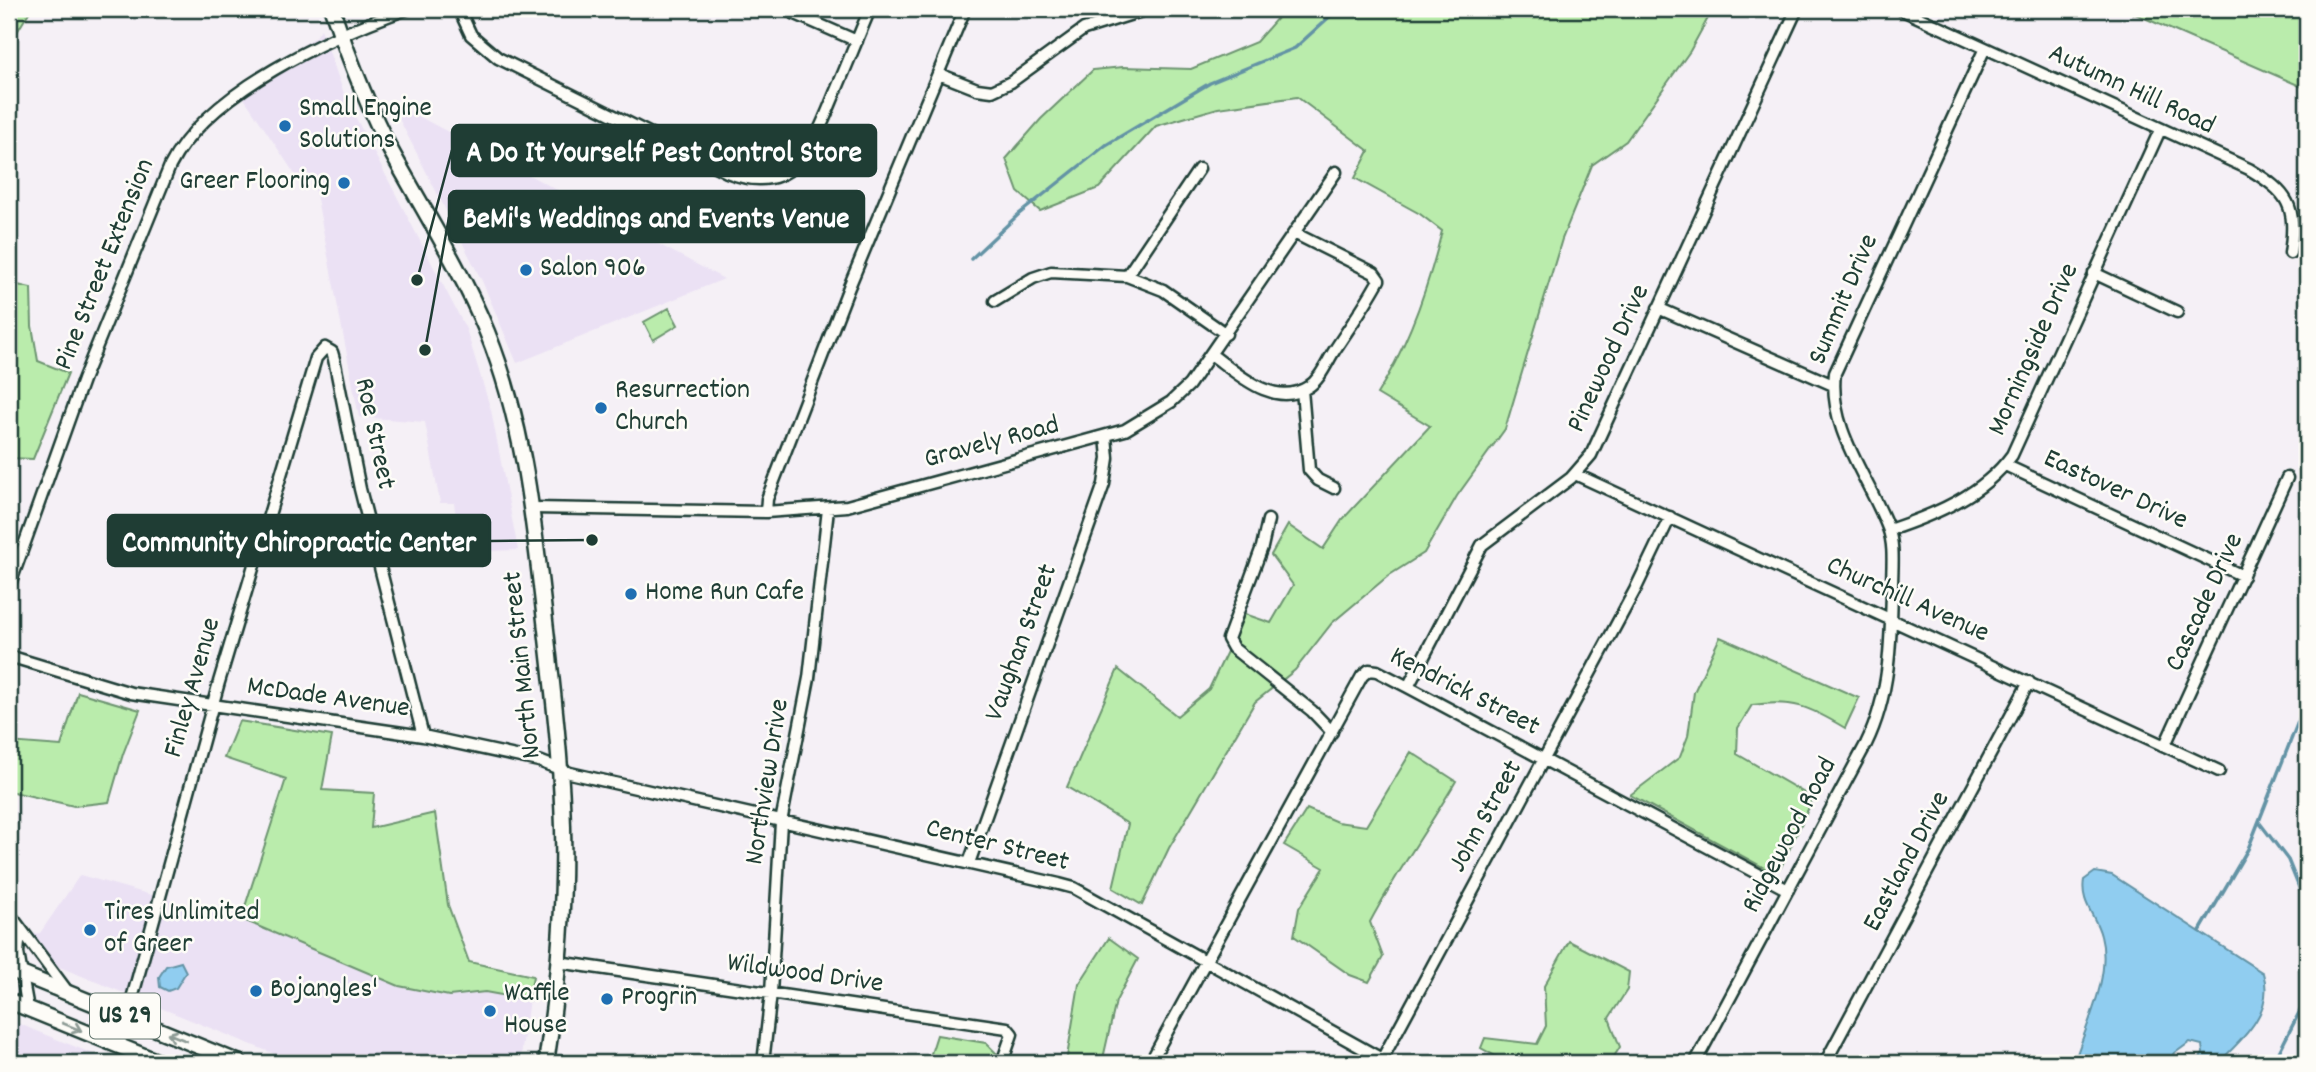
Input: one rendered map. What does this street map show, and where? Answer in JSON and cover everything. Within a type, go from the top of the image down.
[{"type":"main road","name":"North Main Street","points":[[332,9],[377,124],[457,268],[487,333],[518,423],[533,508],[560,768],[563,869],[558,962],[546,1063]]},
{"type":"main road","name":"US 29","points":[[14,971],[240,1063]]},
{"type":"main road","name":"US 29","points":[[9,1001],[161,1063]]},
{"type":"street","name":"Pine Street Extension","points":[[9,587],[83,380],[173,159],[197,129],[229,101],[341,35],[407,9]]},
{"type":"street","points":[[459,9],[471,35],[498,58],[727,172],[749,179],[781,174],[808,154],[870,9]]},
{"type":"street","points":[[784,9],[857,41]]},
{"type":"street","points":[[766,512],[767,499],[849,287],[965,9]]},
{"type":"street","points":[[940,74],[977,89],[992,91],[1011,82],[1084,29],[1149,9]]},
{"type":"street","name":"Pinewood Drive","points":[[1408,687],[1482,545],[1576,474],[1591,455],[1797,9]]},
{"type":"street","name":"Autumn Hill Road","points":[[1900,9],[2249,169],[2276,186],[2288,200],[2294,226],[2290,253]]},
{"type":"street","name":"Summit Drive","points":[[1891,619],[1892,544],[1889,530],[1851,451],[1834,400],[1833,385],[1839,361],[1985,48]]},
{"type":"street","name":"Morningside Drive","points":[[1889,530],[1943,509],[1968,495],[2005,465],[2018,444],[2160,130]]},
{"type":"street","points":[[1127,276],[1199,169]]},
{"type":"street","name":"Gravely Road","points":[[533,508],[766,512],[828,509],[1125,430],[1171,402],[1212,355],[1336,172]]},
{"type":"street","points":[[1212,355],[1267,391],[1290,394],[1308,387],[1324,369],[1379,280],[1374,273],[1294,233]]},
{"type":"street","points":[[995,301],[1033,278],[1051,272],[1127,276],[1163,290],[1226,334]]},
{"type":"street","points":[[2094,273],[2177,312]]},
{"type":"street","points":[[1658,309],[1833,385]]},
{"type":"street","name":"Finley Avenue","points":[[119,1046],[212,705],[316,358],[325,348]]},
{"type":"street","name":"Roe Street","points":[[325,348],[332,352],[334,359],[360,489],[423,736]]},
{"type":"street","points":[[1302,390],[1309,470],[1318,480],[1334,488]]},
{"type":"street","name":"Vaughan Street","points":[[969,863],[1104,484],[1108,458],[1106,436]]},
{"type":"street","name":"Eastover Drive","points":[[2005,465],[2243,576]]},
{"type":"street","name":"Churchill Avenue","points":[[1576,474],[2219,771]]},
{"type":"street","name":"Cascade Drive","points":[[2165,745],[2287,478]]},
{"type":"street","name":"Northview Drive","points":[[763,1063],[771,993],[781,822],[809,678],[828,509]]},
{"type":"street","name":"John Street","points":[[1384,1062],[1635,590],[1670,517]]},
{"type":"street","points":[[1268,520],[1262,548],[1228,639],[1233,648],[1312,711],[1332,732]]},
{"type":"street","name":"Ridgewood Road","points":[[1695,1063],[1878,717],[1886,678],[1891,619]]},
{"type":"street","name":"McDade Avenue","points":[[9,656],[131,693],[423,736],[560,768]]},
{"type":"street","name":"Kendrick Street","points":[[1150,1063],[1364,673],[1377,671],[1788,890]]},
{"type":"street","name":"Eastland Drive","points":[[1825,1063],[2029,682]]},
{"type":"street","name":"Center Street","points":[[560,768],[569,773],[1074,888],[1384,1062]]},
{"type":"street","points":[[9,913],[68,993]]},
{"type":"street","points":[[20,931],[14,971],[28,1009]]},
{"type":"street","name":"Wildwood Drive","points":[[558,962],[1007,1028],[1012,1034],[1002,1063]]},
{"type":"shaded area","points":[[321,29],[346,99],[466,329],[491,410],[518,550],[461,552],[454,503],[440,503],[425,422],[359,417],[313,178],[298,179],[236,86],[316,37]]},
{"type":"shaded area","points":[[390,101],[724,279],[517,363],[482,281]]},
{"type":"shaded area","points":[[80,875],[241,920],[399,986],[448,996],[485,992],[529,1000],[520,1063],[297,1063],[57,966],[10,937],[40,933]]},
{"type":"shaded area","points":[[9,1019],[36,1031],[116,1063],[9,1062]]},
{"type":"green space","points":[[9,9],[31,9],[17,32],[13,74],[14,164],[9,165]]},
{"type":"green space","points":[[1285,9],[1713,9],[1690,51],[1626,141],[1592,165],[1562,239],[1505,429],[1457,496],[1424,553],[1388,576],[1332,623],[1295,670],[1255,702],[1169,848],[1142,905],[1113,888],[1128,824],[1067,787],[1118,669],[1177,716],[1209,689],[1245,614],[1271,623],[1293,585],[1271,555],[1288,525],[1323,549],[1342,520],[1430,426],[1377,394],[1399,355],[1416,315],[1442,231],[1420,214],[1355,178],[1369,151],[1297,97],[1218,108],[1156,126],[1099,188],[1040,211],[1018,192],[1006,159],[1041,119],[1093,70],[1123,67],[1191,69],[1256,42]]},
{"type":"green space","points":[[2124,9],[2307,9],[2307,89]]},
{"type":"green space","points":[[9,283],[31,288],[32,326],[38,361],[68,373],[33,459],[9,458]]},
{"type":"green space","points":[[669,308],[678,325],[653,340],[644,322]]},
{"type":"green space","points":[[1720,637],[1859,698],[1845,728],[1801,706],[1766,703],[1752,705],[1738,728],[1737,754],[1806,794],[1811,803],[1781,867],[1766,869],[1630,795],[1680,757],[1688,736],[1694,692]]},
{"type":"green space","points":[[78,692],[140,710],[109,802],[74,806],[9,791],[9,742],[61,746]]},
{"type":"green space","points":[[239,721],[332,736],[322,790],[374,793],[371,828],[435,813],[448,905],[469,962],[533,976],[529,1000],[485,992],[449,996],[399,986],[241,919],[286,779],[224,758]]},
{"type":"green space","points":[[1411,752],[1456,781],[1370,922],[1383,957],[1369,982],[1350,975],[1294,936],[1299,908],[1324,868],[1284,845],[1307,809],[1337,822],[1366,826]]},
{"type":"green space","points":[[1109,938],[1138,959],[1116,1001],[1102,1063],[1066,1063],[1079,984]]},
{"type":"green space","points":[[1569,941],[1629,972],[1627,990],[1609,1018],[1620,1047],[1610,1063],[1508,1063],[1481,1048],[1485,1038],[1537,1044],[1546,1026],[1544,986]]},
{"type":"green space","points":[[937,1035],[986,1043],[1006,1063],[928,1063]]},
{"type":"water","points":[[2095,872],[2112,875],[2263,973],[2266,987],[2261,1012],[2246,1034],[2218,1063],[2197,1063],[2203,1053],[2202,1045],[2190,1042],[2175,1053],[2168,1063],[2074,1063],[2096,1000],[2103,967],[2101,936],[2086,902],[2083,888],[2084,880]]},
{"type":"water","points":[[181,962],[186,972],[176,988],[168,991],[160,987],[159,977],[166,966]]},
{"type":"waterway","points":[[9,37],[16,9]]},
{"type":"waterway","points":[[971,259],[1019,214],[1106,145],[1210,83],[1295,48],[1338,9]]},
{"type":"waterway","points":[[2200,931],[2248,849],[2307,699]]},
{"type":"waterway","points":[[2259,822],[2288,860],[2307,907]]},
{"type":"waterway","points":[[2270,1063],[2279,1052],[2304,1003]]},
{"type":"place","name":"Small Engine Solutions","points":[[285,126]]},
{"type":"place","name":"Greer Flooring","points":[[344,183]]},
{"type":"place","name":"Salon 906","points":[[526,270]]},
{"type":"place","name":"A Do It Yourself Pest Control Store","points":[[417,280]]},
{"type":"place","name":"BeMi's Weddings and Events Venue","points":[[425,350]]},
{"type":"place","name":"Resurrection Church","points":[[601,408]]},
{"type":"place","name":"Community Chiropractic Center","points":[[592,540]]},
{"type":"place","name":"Home Run Cafe","points":[[631,594]]},
{"type":"place","name":"Tires Unlimited of Greer","points":[[90,930]]},
{"type":"place","name":"Bojangles'","points":[[256,991]]},
{"type":"place","name":"Progrin","points":[[607,999]]},
{"type":"place","name":"Waffle House","points":[[490,1011]]}]
